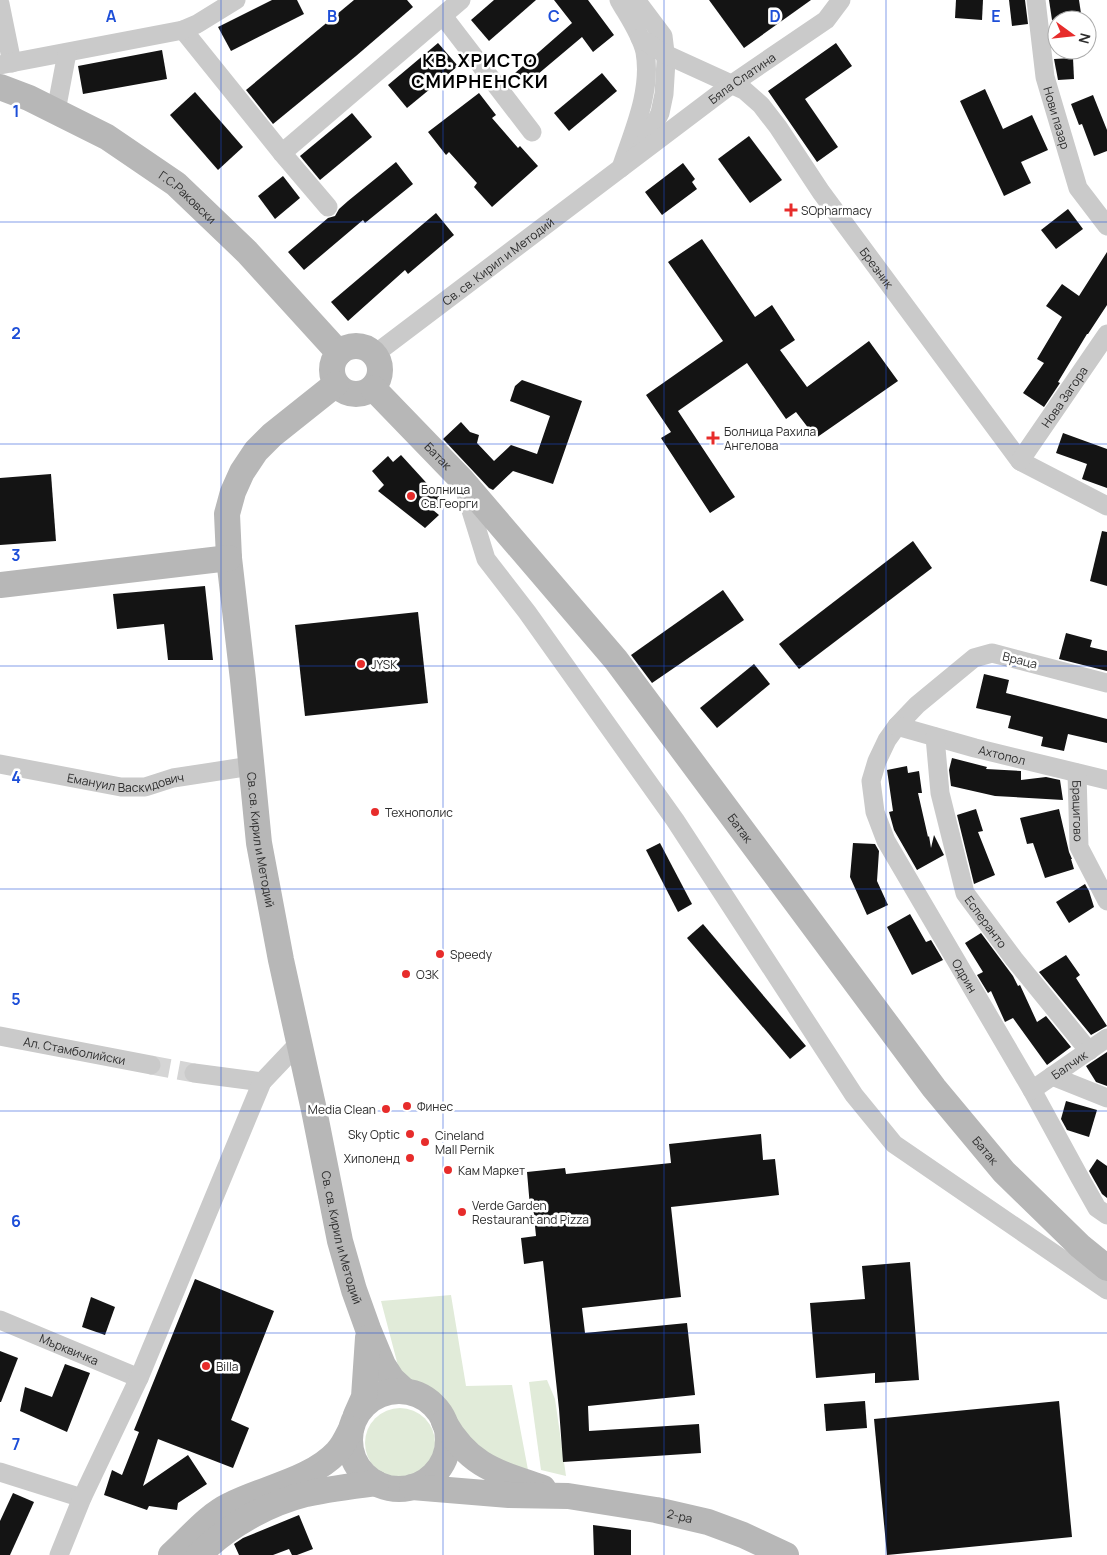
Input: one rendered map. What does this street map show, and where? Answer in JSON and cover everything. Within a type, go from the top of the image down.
[{"type":"main road","name":"Г.С.Раковски","points":[[0,87],[29,98],[108,137],[176,184],[248,252],[339,353]]},
{"type":"main road","points":[[363,346],[375,354],[380,363],[381,370],[380,378],[373,388],[362,394],[354,395],[346,393],[336,384],[332,374],[332,365],[339,353],[347,347],[363,346]]},
{"type":"main road","name":"Св. св. Кирил и Методий","points":[[336,384],[272,435],[256,451],[242,472],[233,492],[228,514],[229,558],[259,843],[279,951],[340,1241],[354,1290],[383,1365],[392,1379],[405,1391]]},
{"type":"main road","name":"Батак","points":[[373,388],[461,479],[616,660],[934,1088],[1004,1172],[1080,1246],[1107,1268]]},
{"type":"main road","points":[[0,585],[229,558]]},
{"type":"main road","name":"Св. св. Кирил и Методий","points":[[171,1555],[213,1516],[229,1505],[304,1474],[322,1464],[336,1453],[353,1423],[364,1397],[368,1329]]},
{"type":"main road","points":[[391,1391],[405,1391],[418,1394],[438,1410],[444,1422],[448,1438],[445,1454],[438,1468],[426,1480],[412,1487],[387,1487],[376,1483],[363,1473],[354,1460],[350,1445],[353,1423],[365,1404],[377,1396],[391,1391]]},
{"type":"main road","name":"2-ра","points":[[444,1422],[466,1452],[487,1467],[502,1474],[568,1496]]},
{"type":"main road","points":[[199,1555],[208,1545],[227,1531],[262,1511],[305,1495],[376,1483]]},
{"type":"main road","name":"2-ра","points":[[412,1487],[510,1495],[568,1496],[656,1510],[708,1522],[743,1535],[786,1555]]},
{"type":"street","points":[[0,4],[6,64],[183,30],[197,24],[236,0]]},
{"type":"street","points":[[282,153],[461,0]]},
{"type":"street","points":[[619,0],[640,38],[645,58],[644,94],[641,111],[621,168]]},
{"type":"street","name":"Св. св. Кирил и Методий","points":[[375,354],[639,154],[660,113],[666,74],[663,36],[636,0]]},
{"type":"street","name":"Бяла Слатина","points":[[639,154],[732,84],[826,20],[841,0]]},
{"type":"street","name":"Нови пазар","points":[[1036,0],[1045,76],[1078,188],[1107,226]]},
{"type":"street","points":[[443,16],[532,132]]},
{"type":"street","points":[[183,30],[328,207]]},
{"type":"street","name":"Брезник","points":[[640,38],[665,54],[744,90],[761,105],[778,127],[821,192],[1020,460],[1107,506]]},
{"type":"street","points":[[56,111],[66,53]]},
{"type":"street","name":"Нова Загора","points":[[1020,460],[1107,334]]},
{"type":"street","points":[[461,479],[486,560],[527,612],[675,820],[854,1095],[894,1144],[1107,1290]]},
{"type":"street","name":"Враца","points":[[897,726],[917,705],[974,658],[992,653],[1107,683]]},
{"type":"street","name":"Ахтопол","points":[[897,726],[1107,780]]},
{"type":"street","name":"Одрин","points":[[897,726],[887,740],[871,781],[875,812],[886,841],[1032,1090],[1097,1208],[1107,1215]]},
{"type":"street","name":"Есперанто","points":[[935,737],[940,793],[966,893],[1014,960],[1089,1050]]},
{"type":"street","name":"Емануил Васкидович","points":[[0,764],[121,787],[145,787],[173,778],[251,766]]},
{"type":"street","name":"Брацигово","points":[[1077,773],[1079,848],[1107,901]]},
{"type":"street","name":"Ал. Стамболийски","points":[[0,1036],[151,1065]]},
{"type":"street","name":"Балчик","points":[[1032,1090],[1107,1038]]},
{"type":"street","points":[[59,1555],[82,1498],[138,1378],[262,1082],[299,1043]]},
{"type":"street","points":[[194,1073],[262,1082]]},
{"type":"street","points":[[1052,1076],[1107,1098]]},
{"type":"street","name":"Мърквичка","points":[[0,1320],[138,1378]]},
{"type":"street","points":[[0,1472],[82,1498]]},
{"type":"green space","points":[[451,1295],[466,1386],[512,1385],[528,1470],[513,1469],[460,1436],[453,1413],[436,1393],[401,1377],[381,1301]]},
{"type":"green space","points":[[547,1380],[555,1399],[566,1476],[541,1470],[529,1382]]},
{"type":"green space","points":[[400,1408],[419,1414],[429,1424],[435,1443],[429,1462],[419,1472],[400,1478],[381,1472],[371,1462],[365,1443],[371,1424],[381,1414]]},
{"type":"building","points":[[272,0],[297,0],[304,14],[231,51],[218,27]]},
{"type":"building","points":[[354,0],[407,0],[413,7],[273,124],[246,90]]},
{"type":"building","points":[[494,0],[536,0],[489,41],[471,20]]},
{"type":"building","points":[[554,0],[588,0],[614,35],[593,52],[582,37],[525,85],[515,73],[572,23]]},
{"type":"building","points":[[709,0],[811,0],[744,48]]},
{"type":"building","points":[[956,0],[983,0],[982,20],[955,18]]},
{"type":"building","points":[[1009,0],[1025,0],[1028,24],[1012,26]]},
{"type":"building","points":[[1049,0],[1079,0],[1080,10],[1050,10]]},
{"type":"building","points":[[438,43],[458,66],[407,108],[388,85]]},
{"type":"building","points":[[836,43],[852,66],[805,99],[838,147],[817,162],[768,91]]},
{"type":"building","points":[[162,50],[167,79],[83,94],[78,66]]},
{"type":"building","points":[[1054,60],[1073,60],[1074,79],[1058,80]]},
{"type":"building","points":[[602,73],[617,91],[569,131],[554,113]]},
{"type":"building","points":[[985,89],[1003,129],[1032,115],[1048,150],[1021,162],[1031,183],[1004,196],[960,101]]},
{"type":"building","points":[[195,92],[243,147],[218,170],[170,115]]},
{"type":"building","points":[[479,93],[496,115],[492,118],[518,148],[520,146],[538,166],[492,207],[474,187],[477,183],[449,152],[446,155],[428,132]]},
{"type":"building","points":[[1093,95],[1107,130],[1107,151],[1094,156],[1082,124],[1079,125],[1071,104]]},
{"type":"building","points":[[352,113],[372,137],[320,180],[300,156]]},
{"type":"building","points":[[749,136],[782,180],[750,203],[718,159]]},
{"type":"building","points":[[396,162],[413,184],[365,223],[363,220],[304,270],[288,252],[328,218],[335,216],[339,209],[348,201]]},
{"type":"building","points":[[683,163],[695,179],[692,182],[697,189],[662,215],[645,192]]},
{"type":"building","points":[[283,176],[300,198],[275,219],[258,196]]},
{"type":"building","points":[[1068,209],[1083,229],[1056,249],[1041,230]]},
{"type":"building","points":[[436,213],[454,235],[408,274],[405,270],[348,321],[331,302]]},
{"type":"building","points":[[702,239],[755,317],[772,305],[795,340],[780,350],[807,387],[869,341],[898,381],[816,438],[796,412],[786,419],[747,363],[678,411],[735,497],[710,513],[661,438],[671,432],[646,395],[723,341],[668,262]]},
{"type":"building","points":[[1107,252],[1107,305],[1087,334],[1058,382],[1060,383],[1044,407],[1023,393],[1044,363],[1037,359],[1062,317],[1046,306],[1062,284],[1079,296]]},
{"type":"building","points":[[522,380],[582,401],[553,484],[513,471],[493,490],[443,439],[461,422],[470,432],[479,435],[477,443],[494,461],[511,445],[537,454],[550,416],[510,401],[515,386]]},
{"type":"building","points":[[1063,433],[1107,449],[1107,488],[1082,479],[1087,464],[1056,453]]},
{"type":"building","name":"Болница Св.Георги","points":[[401,455],[443,501],[433,510],[439,515],[425,528],[378,491],[384,485],[372,471],[388,456],[393,462]]},
{"type":"building","points":[[51,474],[56,541],[0,545],[0,478]]},
{"type":"building","points":[[1102,531],[1107,532],[1107,586],[1090,581]]},
{"type":"building","points":[[913,541],[932,568],[799,669],[779,644]]},
{"type":"building","points":[[205,586],[213,660],[168,660],[164,624],[117,629],[113,594]]},
{"type":"building","points":[[723,590],[744,620],[652,683],[631,655]]},
{"type":"building","name":"JYSK","points":[[418,612],[428,703],[305,716],[295,625]]},
{"type":"building","points":[[1066,633],[1092,640],[1090,647],[1107,651],[1107,671],[1059,659]]},
{"type":"building","points":[[754,664],[770,684],[717,728],[700,708]]},
{"type":"building","points":[[984,674],[1009,680],[1006,693],[1107,719],[1107,743],[1068,734],[1064,751],[1041,746],[1043,737],[1008,728],[1011,716],[976,708]]},
{"type":"building","points":[[952,758],[987,767],[986,769],[1021,771],[1021,780],[1046,777],[1060,780],[1063,800],[995,796],[951,786],[949,770]]},
{"type":"building","points":[[907,766],[908,773],[919,771],[922,793],[918,793],[931,848],[934,835],[944,855],[917,870],[894,830],[889,812],[893,811],[887,770]]},
{"type":"building","points":[[976,809],[983,831],[978,832],[995,875],[974,884],[957,815]]},
{"type":"building","points":[[1059,809],[1074,869],[1045,878],[1033,843],[1027,844],[1020,818]]},
{"type":"building","points":[[660,843],[692,904],[678,912],[646,850]]},
{"type":"building","points":[[853,843],[875,844],[879,851],[877,881],[888,905],[867,915],[850,877]]},
{"type":"building","points":[[1085,884],[1094,907],[1069,923],[1056,902]]},
{"type":"building","points":[[910,914],[926,942],[931,940],[943,960],[912,975],[887,927]]},
{"type":"building","points":[[703,924],[806,1046],[790,1059],[687,938]]},
{"type":"building","points":[[981,933],[1013,976],[1018,986],[1020,985],[1037,1022],[1046,1016],[1071,1047],[1047,1065],[1013,1018],[1005,1022],[991,991],[988,993],[977,975],[983,972],[965,943]]},
{"type":"building","points":[[1066,955],[1080,975],[1076,978],[1107,1026],[1091,1035],[1039,972]]},
{"type":"building","points":[[1107,1052],[1107,1086],[1096,1082],[1086,1066]]},
{"type":"building","points":[[1066,1101],[1097,1110],[1089,1137],[1067,1130],[1061,1119]]},
{"type":"building","points":[[761,1134],[763,1160],[775,1159],[779,1195],[671,1207],[681,1297],[582,1308],[585,1333],[687,1323],[695,1395],[588,1406],[589,1431],[699,1424],[701,1453],[563,1462],[543,1261],[524,1264],[521,1238],[536,1236],[533,1206],[530,1207],[527,1172],[565,1168],[566,1174],[671,1163],[669,1144]]},
{"type":"building","points":[[1097,1159],[1107,1166],[1107,1198],[1102,1194],[1089,1171]]},
{"type":"building","points":[[910,1262],[919,1380],[875,1383],[875,1373],[816,1378],[810,1303],[865,1299],[862,1266]]},
{"type":"building","name":"Billa","points":[[195,1279],[274,1311],[231,1420],[249,1428],[233,1468],[158,1439],[143,1486],[188,1455],[207,1484],[178,1503],[177,1510],[149,1506],[147,1510],[104,1495],[112,1470],[122,1475],[139,1432],[134,1430]]},
{"type":"building","points":[[91,1297],[115,1307],[105,1335],[82,1327]]},
{"type":"building","points":[[0,1351],[18,1358],[1,1402],[0,1402]]},
{"type":"building","points":[[65,1364],[90,1373],[67,1432],[20,1411],[25,1387],[52,1397]]},
{"type":"building","points":[[865,1401],[867,1428],[826,1431],[824,1404]]},
{"type":"building","points":[[1059,1401],[1072,1537],[887,1555],[874,1419]]},
{"type":"building","points":[[13,1493],[34,1502],[10,1555],[0,1555],[0,1521]]},
{"type":"building","points":[[299,1515],[313,1549],[297,1555],[292,1555],[289,1549],[273,1555],[239,1555],[234,1544],[243,1538]]},
{"type":"building","points":[[593,1525],[631,1530],[631,1555],[594,1555]]},
{"type":"tunnel","points":[[151,1065],[194,1073]]},
{"type":"place","name":"SOpharmacy","points":[[791,210]]},
{"type":"place","name":"Болница Рахила Ангелова","points":[[713,438]]},
{"type":"place","name":"Болница Св.Георги","points":[[411,496]]},
{"type":"place","name":"JYSK","points":[[361,664]]},
{"type":"place","name":"Технополис","points":[[375,812]]},
{"type":"place","name":"Speedy","points":[[440,954]]},
{"type":"place","name":"ОЗК","points":[[406,974]]},
{"type":"place","name":"Финес","points":[[407,1106]]},
{"type":"place","name":"Media Clean","points":[[386,1109]]},
{"type":"place","name":"Sky Optic","points":[[410,1134]]},
{"type":"place","name":"Cineland Mall Pernik","points":[[425,1142]]},
{"type":"place","name":"Хиполенд","points":[[410,1158]]},
{"type":"place","name":"Кам Маркет","points":[[448,1170]]},
{"type":"place","name":"Verde Garden Restaurant and Pizza","points":[[462,1212]]},
{"type":"place","name":"Billa","points":[[206,1366]]},
{"type":"district","name":"КВ. ХРИСТО СМИРНЕНСКИ","points":[[480,70]]}]
